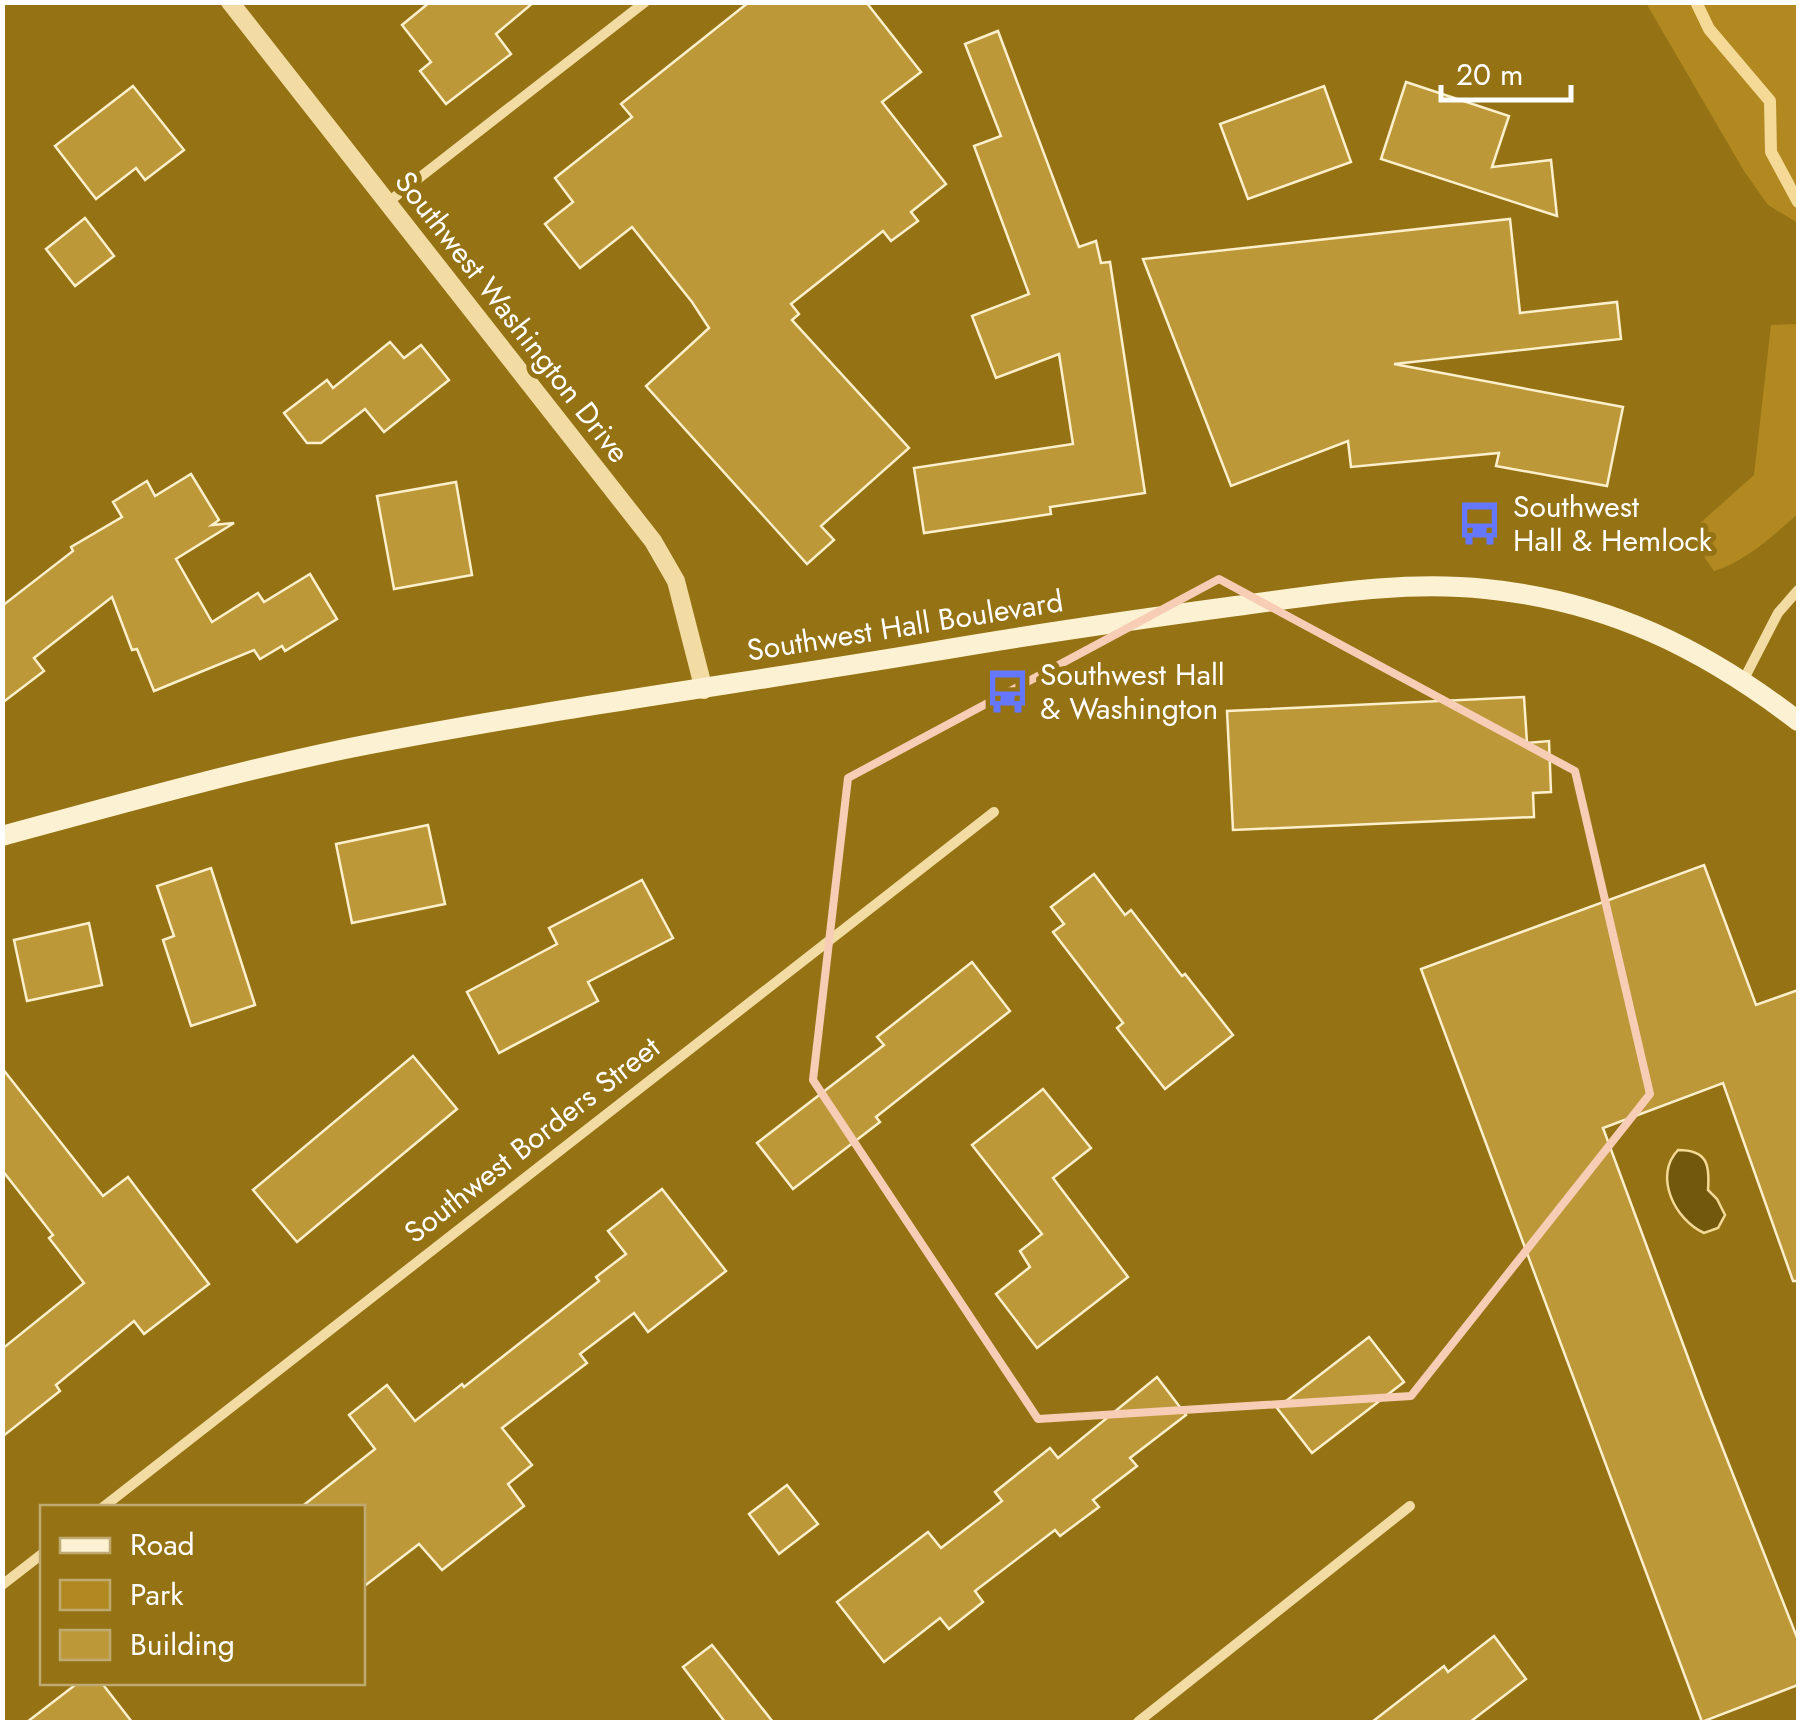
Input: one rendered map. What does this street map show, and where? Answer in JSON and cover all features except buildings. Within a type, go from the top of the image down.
[{"type":"main road","name":"Southwest Hall Boulevard","points":[[2,836],[224,775],[348,749],[1052,631],[1368,589],[1487,589],[1546,598],[1609,614],[1654,630],[1744,679],[1798,721]]},
{"type":"street","name":"Southwest Washington Drive","points":[[230,2],[654,541],[676,581],[704,690]]},
{"type":"street","points":[[387,203],[645,2]]},
{"type":"street","points":[[1744,679],[1778,613],[1798,590]]},
{"type":"street","name":"Southwest Borders Street","points":[[106,1505],[994,812]]},
{"type":"street","points":[[1138,1722],[1410,1506]]},
{"type":"street","points":[[2,1585],[40,1556]]},
{"type":"highlighted area","points":[[1219,579],[1575,771],[1650,1094],[1411,1396],[1038,1419],[813,1080],[848,778]]},
{"type":"green space","points":[[1646,3],[1798,3],[1798,223],[1768,205],[1744,171]]},
{"type":"green space","points":[[1798,324],[1798,514],[1748,554],[1714,571],[1705,558],[1698,525],[1754,475],[1771,325]]},
{"type":"shaded area","points":[[1678,1150],[1695,1153],[1705,1160],[1708,1190],[1725,1215],[1718,1228],[1704,1233],[1676,1208],[1667,1172]]},
{"type":"waterway","points":[[1696,2],[1709,29],[1770,101],[1771,152],[1798,202]]},
{"type":"place","name":"Southwest Hall & Hemlock","points":[[1480,524]]},
{"type":"place","name":"Southwest Hall & Washington","points":[[1007,692]]}]
